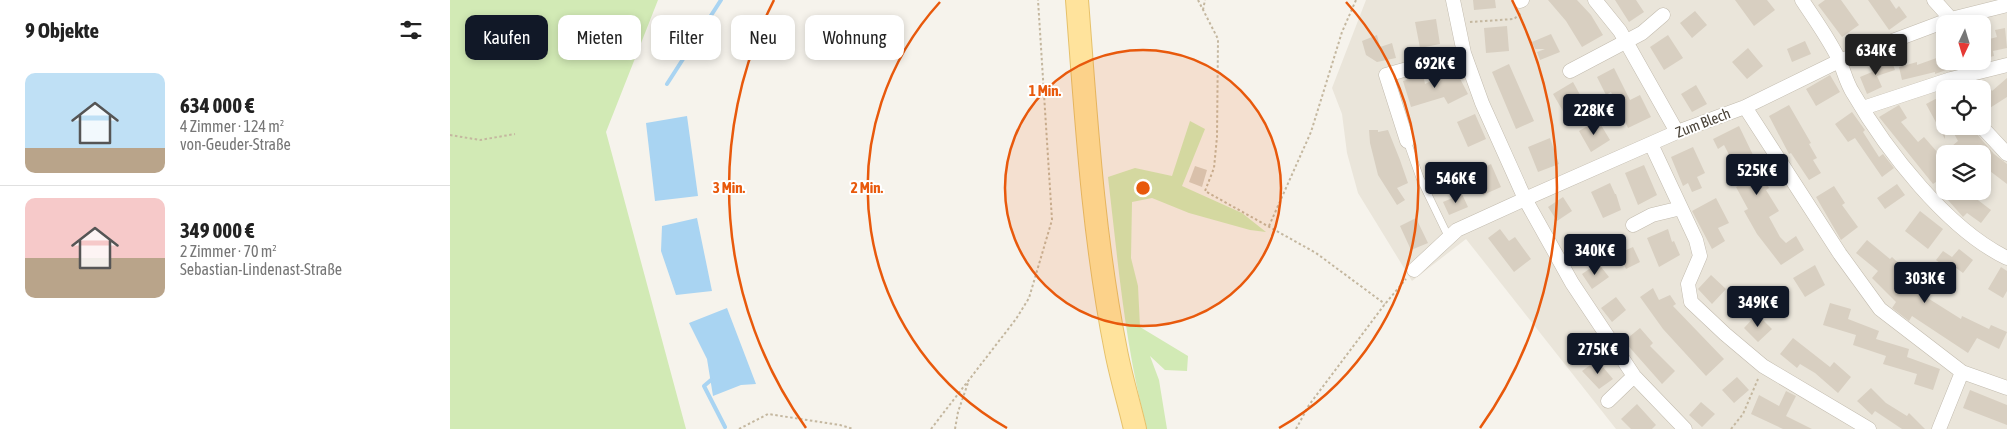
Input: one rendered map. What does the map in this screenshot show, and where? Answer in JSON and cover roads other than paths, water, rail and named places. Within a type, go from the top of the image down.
[{"type":"main road","points":[[1077,0],[1090,158],[1100,243],[1116,352],[1135,429]]},
{"type":"street","points":[[1453,0],[1464,53],[1482,103],[1525,198],[1572,283],[1634,376],[1685,429]]},
{"type":"street","points":[[1594,0],[1620,31],[1677,132]]},
{"type":"street","points":[[1802,0],[1839,60],[1852,92],[1888,145],[1942,211],[1989,250],[2007,258]]},
{"type":"street","points":[[1934,0],[1947,15]]},
{"type":"street","name":"Zum Blech","points":[[1967,15],[2007,5]]},
{"type":"street","points":[[1570,71],[1642,33],[1663,15]]},
{"type":"street","name":"Zum Blech","points":[[1414,270],[1457,230],[1525,198],[1677,132],[1745,107],[1839,60],[1936,24]]},
{"type":"street","points":[[1407,141],[1386,75],[1464,53]]},
{"type":"street","points":[[1966,80],[2007,66]]},
{"type":"street","points":[[1863,108],[1936,89]]},
{"type":"street","points":[[1745,107],[1840,254],[1880,309],[1962,372],[2007,388]]},
{"type":"street","points":[[1989,135],[2007,154]]},
{"type":"street","points":[[1652,144],[1696,240],[1700,256],[1688,284],[1691,302],[1763,366],[1868,429]]},
{"type":"street","points":[[1632,225],[1652,215],[1681,208]]},
{"type":"street","points":[[1939,429],[1962,372]]},
{"type":"street","points":[[1608,401],[1634,376]]},
{"type":"lane","points":[[1407,141],[1420,178],[1449,238]]},
{"type":"water","points":[[687,116],[698,196],[655,201],[646,123]]},
{"type":"water","points":[[697,218],[712,291],[676,295],[661,251],[662,226]]},
{"type":"water","points":[[727,308],[756,384],[741,385],[713,396],[707,359],[689,323]]},
{"type":"waterway","points":[[667,84],[721,0]]},
{"type":"waterway","points":[[711,380],[704,386],[725,427]]}]
